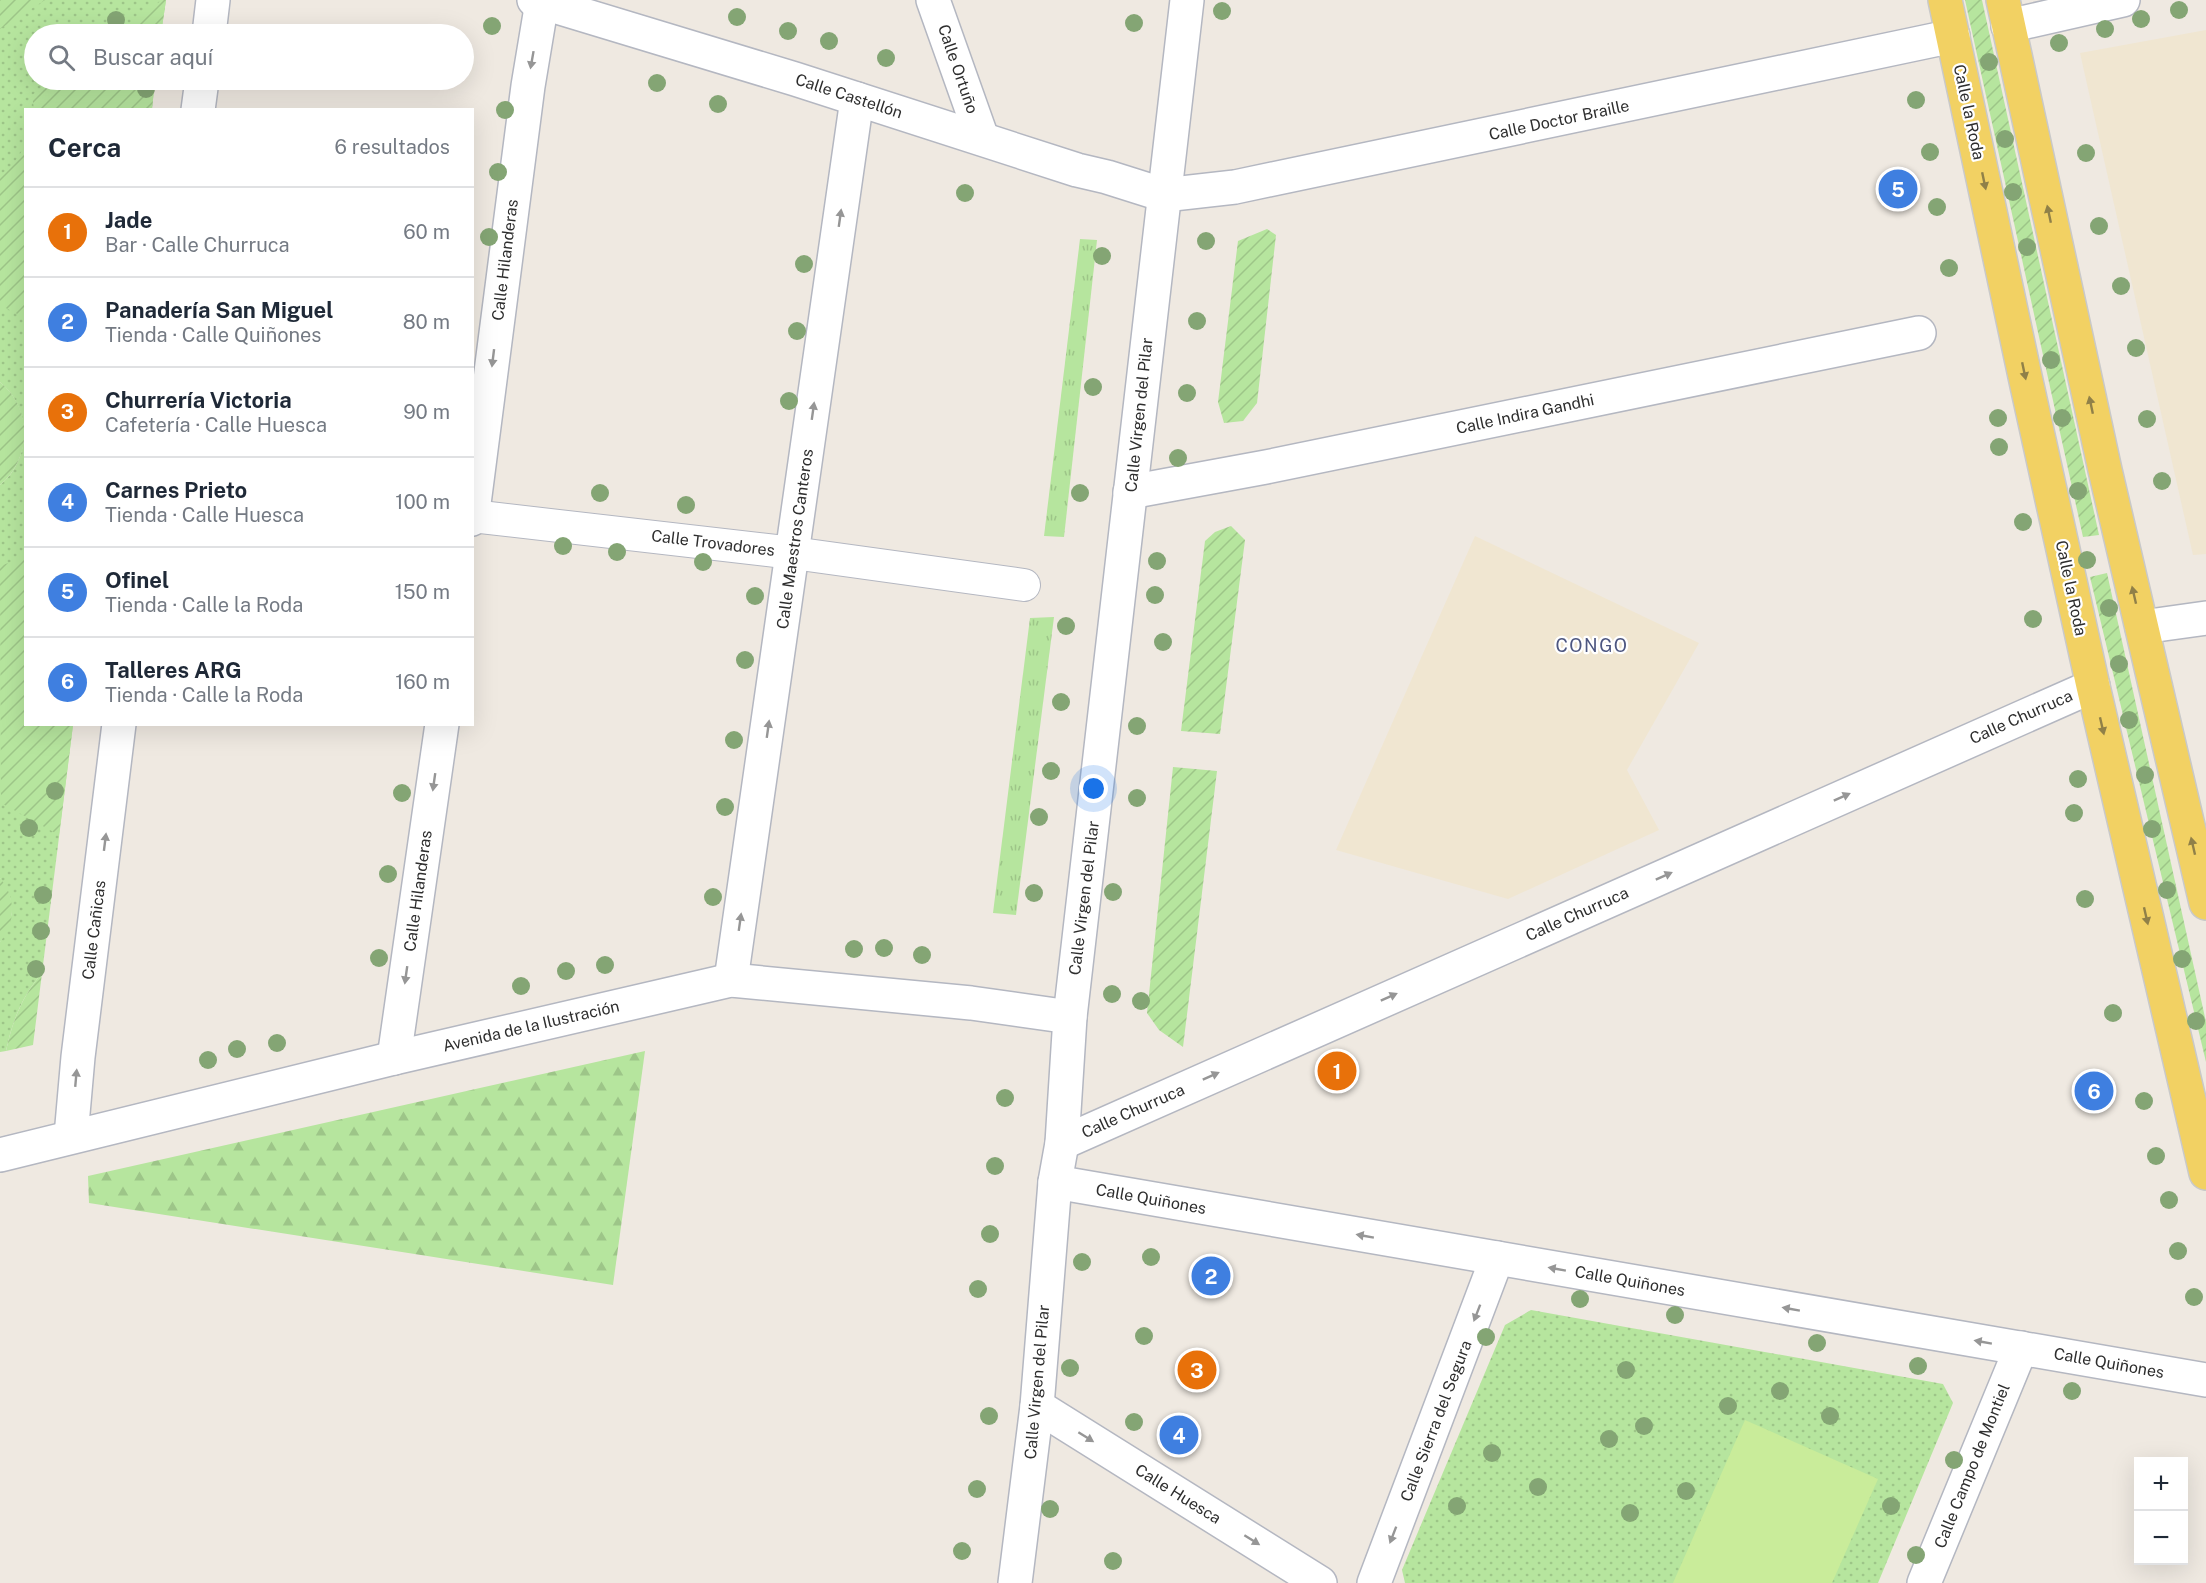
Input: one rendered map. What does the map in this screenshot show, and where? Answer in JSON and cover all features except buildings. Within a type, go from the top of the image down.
[{"type":"main road","name":"Calle la Roda","points":[[1946,0],[2093,686],[2206,1173]]},
{"type":"main road","points":[[2005,13],[2105,470],[2206,903]]},
{"type":"street","points":[[210,24],[213,0]]},
{"type":"street","name":"Calle Ortuño","points":[[933,0],[982,138]]},
{"type":"street","name":"Calle Virgen del Pilar","points":[[1016,1583],[1037,1406],[1055,1182],[1062,1143],[1070,1017],[1122,583],[1130,492],[1187,0]]},
{"type":"street","points":[[2005,13],[2123,0]]},
{"type":"street","name":"Calle Castellón","points":[[538,1],[982,138],[1077,170],[1164,195]]},
{"type":"street","name":"Calle Hilanderas","points":[[474,509],[538,1]]},
{"type":"street","name":"Calle Doctor Braille","points":[[1164,195],[1236,187],[1953,36]]},
{"type":"street","points":[[198,108],[201,90]]},
{"type":"street","name":"Calle Maestros Canteros","points":[[731,980],[857,99]]},
{"type":"street","name":"Calle Indira Gandhi","points":[[1130,492],[1266,467],[1919,333]]},
{"type":"street","name":"Calle Trovadores","points":[[474,517],[793,552],[1024,585]]},
{"type":"street","points":[[2142,627],[2206,618]]},
{"type":"street","name":"Calle Churruca","points":[[1062,1143],[2093,686]]},
{"type":"street","name":"Calle Cañicas","points":[[71,1136],[78,1057],[119,726]]},
{"type":"street","name":"Calle Hilanderas","points":[[394,1058],[442,726]]},
{"type":"street","name":"Avenida de la Ilustración","points":[[0,1155],[394,1058],[731,980],[971,1003],[1070,1017]]},
{"type":"street","name":"Calle Quiñones","points":[[1055,1182],[2206,1380]]},
{"type":"street","name":"Calle Sierra del Segura","points":[[1374,1583],[1497,1258]]},
{"type":"street","name":"Calle Campo de Montiel","points":[[1924,1583],[2021,1348]]},
{"type":"street","name":"Calle Huesca","points":[[1037,1406],[1320,1583]]},
{"type":"shaded area","points":[[2206,30],[2206,554],[2193,555],[2080,53]]},
{"type":"shaded area","points":[[1475,536],[1699,643],[1627,770],[1659,830],[1508,899],[1336,850]]},
{"type":"green space","points":[[0,0],[166,0],[162,24],[24,24],[24,90],[154,90],[152,108],[24,108],[24,433],[18,405],[0,382]]},
{"type":"green space","points":[[0,0],[45,0],[0,29]]},
{"type":"green space","points":[[162,0],[166,0],[162,24],[129,24]]},
{"type":"green space","points":[[1965,0],[1982,0],[2099,535],[2083,537]]},
{"type":"green space","points":[[39,90],[154,90],[152,108],[34,108],[32,95]]},
{"type":"green space","points":[[24,148],[24,317],[0,305],[0,175],[12,166]]},
{"type":"green space","points":[[1267,229],[1276,235],[1257,403],[1243,421],[1224,423],[1218,402],[1238,241]]},
{"type":"green space","points":[[1080,239],[1097,240],[1064,537],[1044,536]]},
{"type":"green space","points":[[0,382],[11,393],[18,406],[23,419],[24,434],[23,448],[18,461],[11,474],[0,485]]},
{"type":"green space","points":[[24,433],[24,726],[73,726],[42,973],[19,1010],[6,1051],[0,1052],[0,942],[12,914],[10,897],[0,878],[0,485],[18,462]]},
{"type":"green space","points":[[1231,526],[1245,540],[1220,734],[1181,731],[1205,541],[1215,532]]},
{"type":"green space","points":[[24,557],[24,726],[73,726],[59,835],[1,803],[0,566]]},
{"type":"green space","points":[[2107,573],[2206,1022],[2206,1062],[2090,577]]},
{"type":"green space","points":[[1054,617],[1016,915],[993,913],[1030,618]]},
{"type":"green space","points":[[1173,767],[1217,771],[1183,1047],[1159,1030],[1147,1013]]},
{"type":"green space","points":[[0,878],[9,893],[12,910],[9,927],[0,942]]},
{"type":"green space","points":[[42,973],[33,1045],[6,1051],[19,1010]]},
{"type":"green space","points":[[645,1051],[613,1285],[89,1203],[88,1176]]},
{"type":"green space","points":[[1531,1310],[1943,1384],[1953,1403],[1878,1583],[1405,1583],[1402,1570],[1505,1325]]},
{"type":"green space","points":[[1745,1420],[1878,1479],[1832,1583],[1673,1583]]},
{"type":"place","name":"Ofinel","points":[[1898,189]]},
{"type":"place","name":"Jade","points":[[1337,1071]]},
{"type":"place","name":"Talleres ARG","points":[[2094,1091]]},
{"type":"place","name":"Panadería San Miguel","points":[[1211,1276]]},
{"type":"place","name":"Churrería Victoria","points":[[1197,1370]]},
{"type":"place","name":"Carnes Prieto","points":[[1179,1435]]},
{"type":"district","name":"CONGO","points":[[1592,645]]}]
